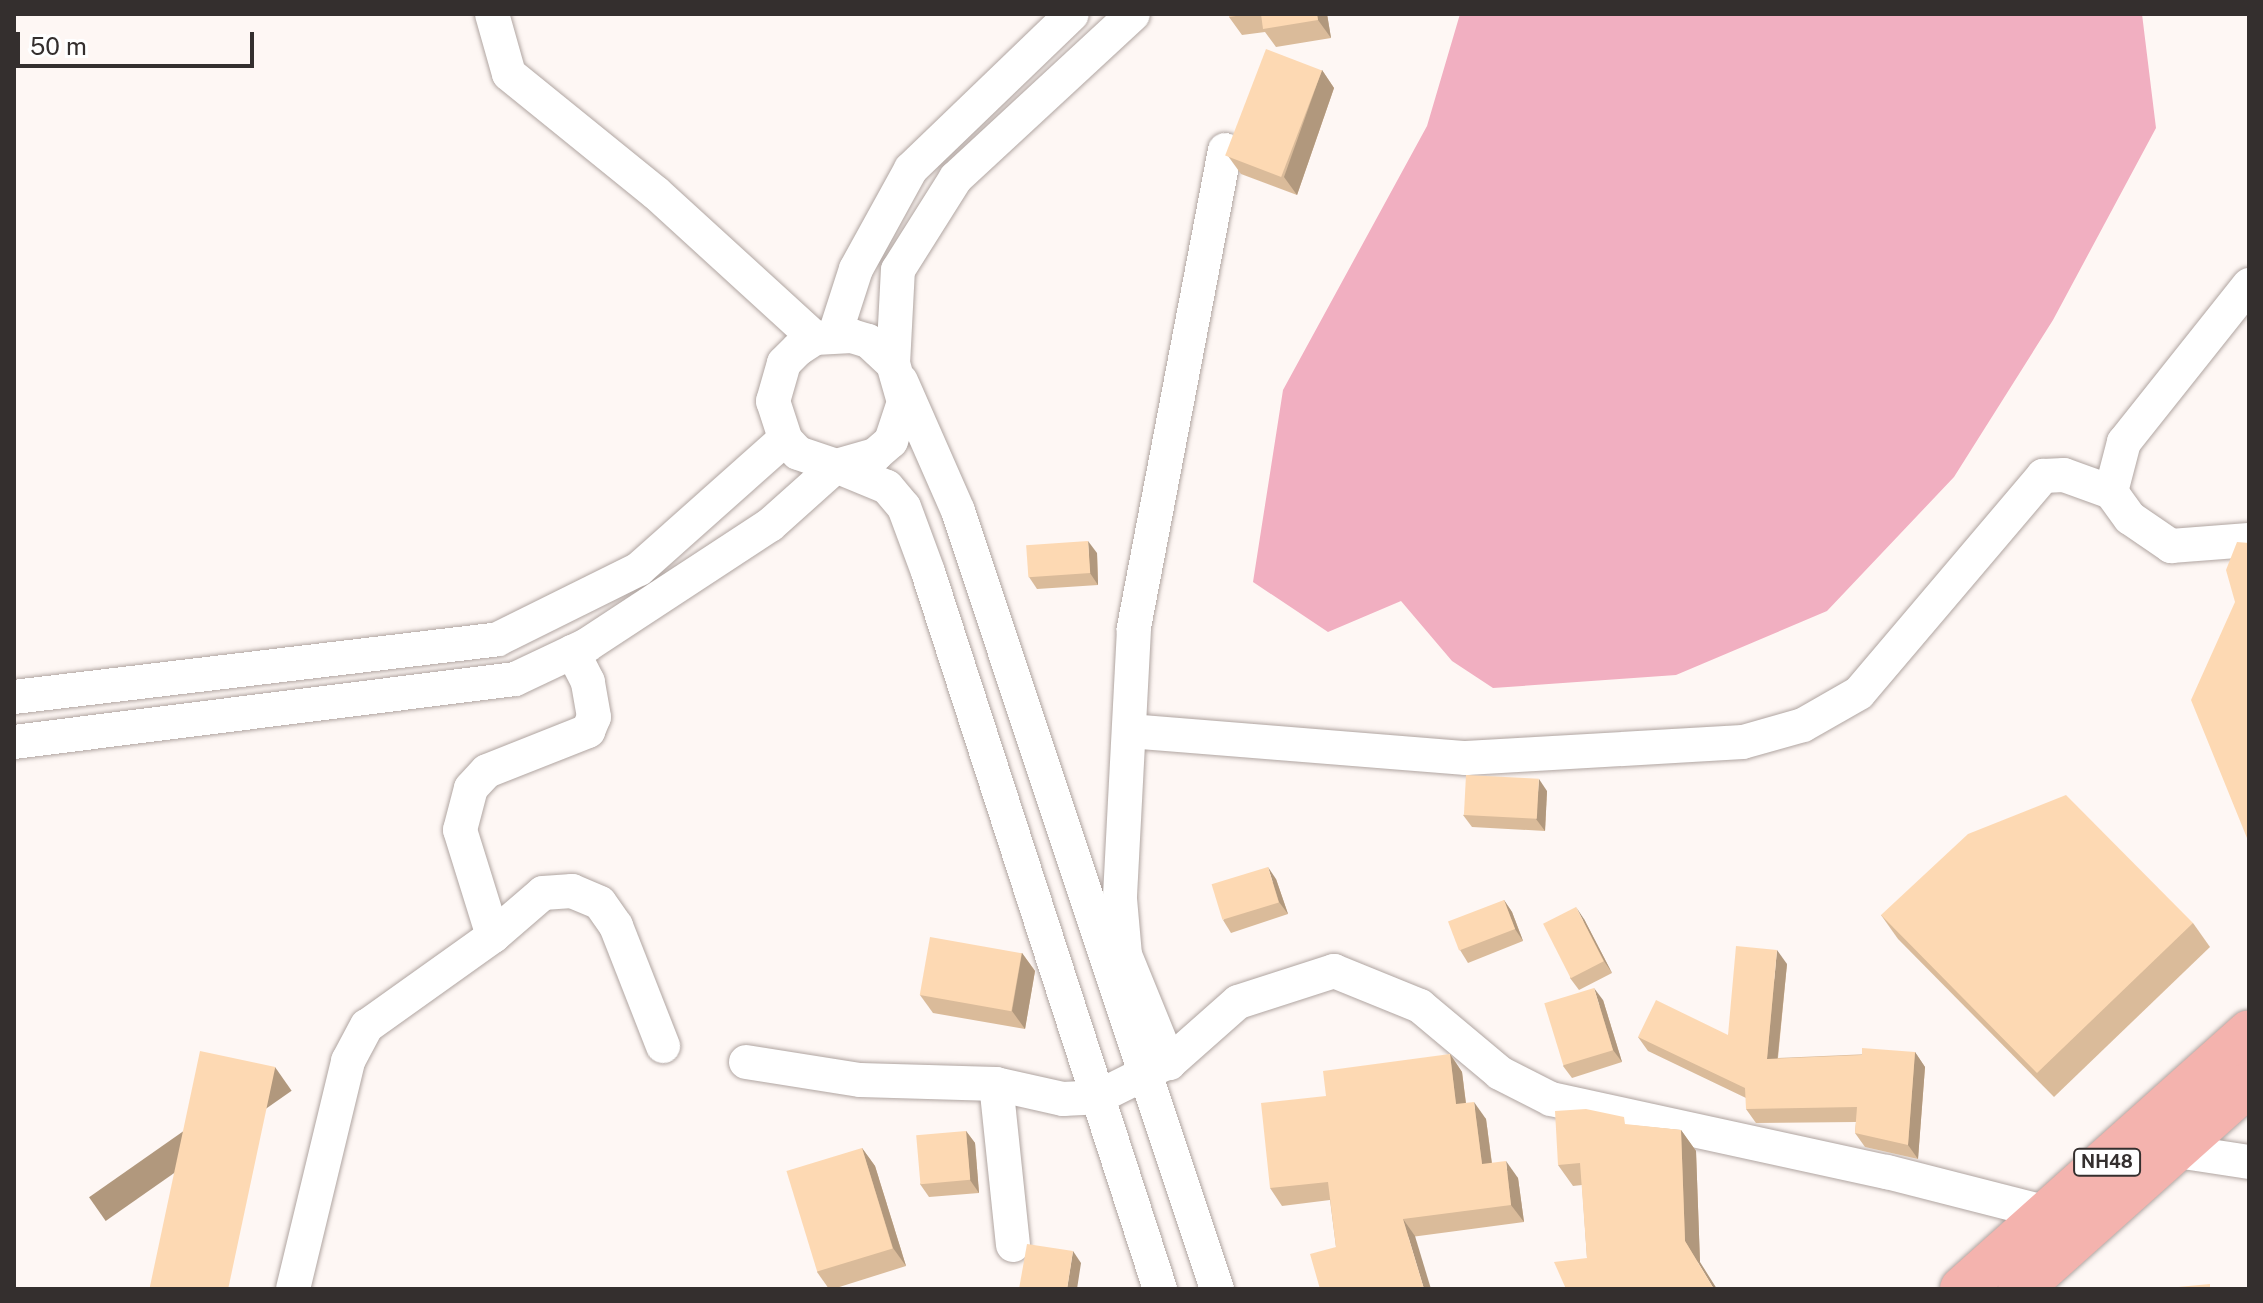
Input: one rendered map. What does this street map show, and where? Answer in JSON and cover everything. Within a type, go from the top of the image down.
[{"type":"highway","name":"NH48","points":[[2020,1289],[2164,1137],[2249,1032]]},
{"type":"highway","name":"NH48","points":[[1962,1289],[2048,1213],[2249,1084]]},
{"type":"street","points":[[492,14],[509,74],[825,336],[868,341],[897,372],[958,511],[1157,1067]]},
{"type":"street","points":[[1072,14],[911,169],[856,269],[825,336],[784,363],[776,381],[773,401],[785,439],[798,453],[887,487],[904,507],[1160,1289]]},
{"type":"street","points":[[14,742],[515,679],[573,652],[770,525],[836,466],[866,460],[891,441],[904,402],[897,372],[898,270],[956,178],[1133,14]]},
{"type":"street","points":[[1217,1289],[1125,955],[1120,899],[1134,629],[1225,150]]},
{"type":"street","points":[[2111,492],[2124,442],[2249,285]]},
{"type":"street","points":[[14,697],[498,639],[639,569],[785,439]]},
{"type":"street","points":[[1129,731],[1466,758],[1743,742],[1803,725],[1859,693],[2043,476],[2064,475],[2111,492],[2130,518],[2171,546],[2249,540]]},
{"type":"street","points":[[493,936],[460,830],[471,788],[487,771],[588,731],[594,717],[588,682],[573,652]]},
{"type":"street","points":[[293,1289],[348,1061],[367,1026],[493,936],[543,893],[572,891],[600,903],[616,926],[663,1046]]},
{"type":"street","points":[[746,1062],[860,1080],[996,1084],[1063,1099],[1098,1097],[1157,1067],[1238,1002],[1334,971],[1420,1006],[1500,1073],[1551,1099],[1887,1172],[2048,1213]]},
{"type":"street","points":[[996,1084],[1013,1245]]},
{"type":"street","points":[[2164,1137],[2249,1162]]},
{"type":"shaded area","points":[[1460,14],[2142,14],[2156,128],[2053,320],[1954,477],[1827,611],[1676,675],[1493,688],[1452,661],[1401,601],[1328,632],[1253,582],[1283,390],[1427,126]]},
{"type":"building","points":[[1261,14],[1317,14],[1318,20],[1263,29]]},
{"type":"building","points":[[1266,49],[1322,71],[1281,177],[1225,155]]},
{"type":"building","points":[[1088,541],[1090,573],[1028,577],[1026,545]]},
{"type":"building","points":[[2237,542],[2249,543],[2249,843],[2191,700],[2235,602],[2226,570]]},
{"type":"building","points":[[1466,775],[1539,779],[1537,819],[1464,815]]},
{"type":"building","points":[[2066,795],[2193,923],[2037,1073],[1881,915],[1968,834]]},
{"type":"building","points":[[1268,867],[1279,902],[1222,920],[1212,884]]},
{"type":"building","points":[[1504,900],[1515,929],[1459,950],[1448,922]]},
{"type":"building","points":[[1576,907],[1604,961],[1571,978],[1543,924]]},
{"type":"building","points":[[930,937],[1022,953],[1011,1011],[920,995]]},
{"type":"building","points":[[1736,946],[1777,950],[1767,1059],[1862,1055],[1862,1048],[1915,1052],[1908,1145],[1855,1133],[1857,1107],[1746,1109],[1745,1088],[1638,1037],[1656,1000],[1728,1035]]},
{"type":"building","points":[[1594,988],[1613,1050],[1563,1065],[1544,1003]]},
{"type":"building","points":[[200,1051],[275,1067],[228,1289],[149,1289]]},
{"type":"building","points":[[1450,1054],[1456,1104],[1474,1102],[1482,1164],[1506,1161],[1511,1205],[1403,1219],[1424,1289],[1320,1289],[1310,1254],[1336,1247],[1328,1182],[1270,1188],[1261,1103],[1326,1096],[1323,1071]]},
{"type":"building","points":[[1586,1109],[1624,1117],[1625,1124],[1681,1130],[1685,1241],[1714,1289],[1566,1289],[1554,1262],[1587,1258],[1580,1163],[1558,1165],[1555,1111]]},
{"type":"building","points":[[966,1131],[970,1180],[920,1184],[916,1135]]},
{"type":"building","points":[[862,1148],[893,1248],[817,1272],[786,1171]]},
{"type":"building","points":[[1027,1244],[1073,1251],[1067,1289],[1019,1289]]},
{"type":"building","points":[[2210,1284],[2210,1289],[2157,1289]]}]
